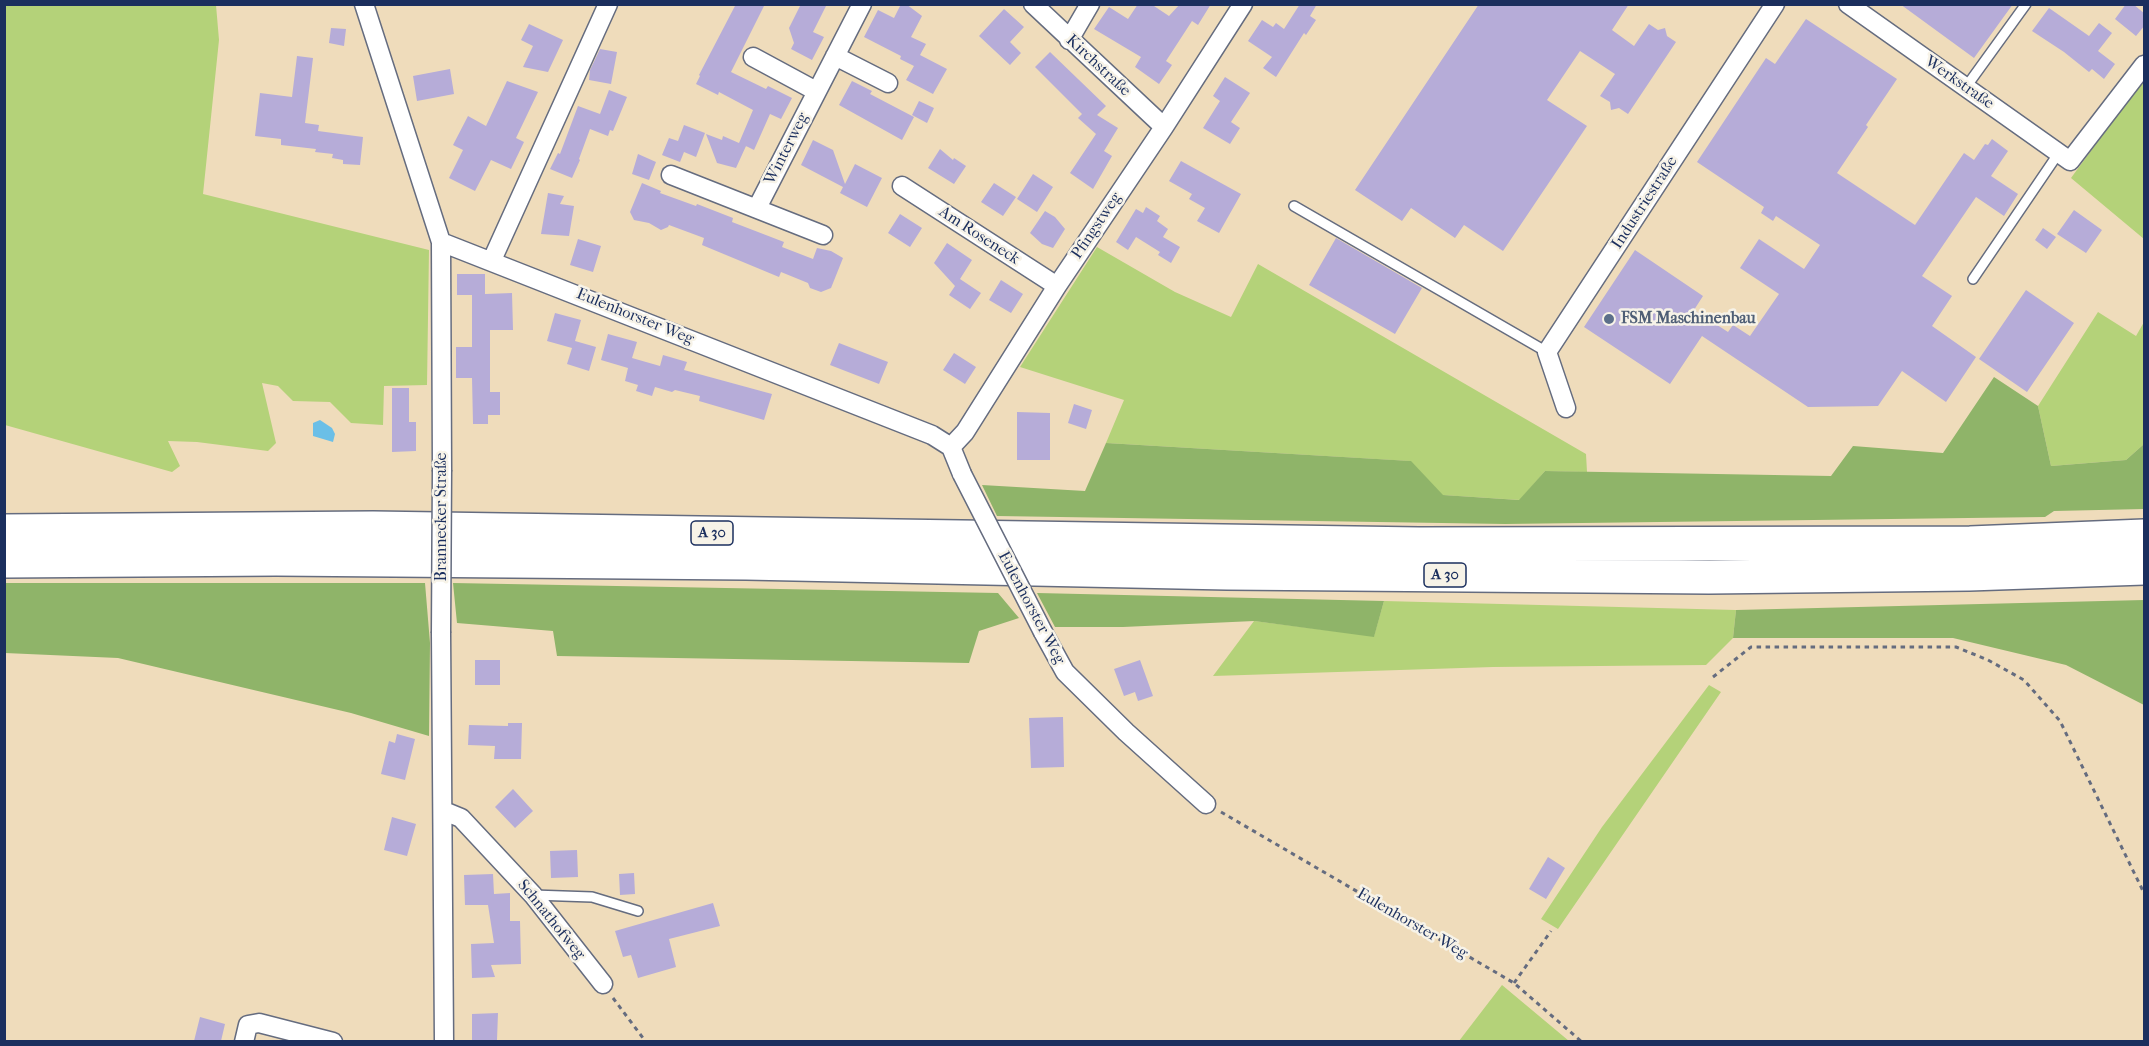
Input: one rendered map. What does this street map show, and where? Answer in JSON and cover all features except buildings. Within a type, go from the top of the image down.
[{"type":"highway","name":"A 30","points":[[4,531],[373,528],[1442,544],[1946,543],[2145,536]]},
{"type":"highway","name":"A 30","points":[[4,561],[276,559],[746,563],[1239,573],[1697,577],[1969,574],[2145,568]]},
{"type":"street","name":"Brannecker Straße","points":[[364,4],[441,242],[444,1041]]},
{"type":"street","points":[[492,260],[608,4]]},
{"type":"street","name":"Winterweg","points":[[757,208],[862,4]]},
{"type":"street","name":"Kirchstraße","points":[[1033,4],[1068,40],[1164,127]]},
{"type":"street","points":[[1068,40],[1090,4]]},
{"type":"street","name":"Pfingstweg","points":[[951,447],[965,432],[1057,286],[1243,4]]},
{"type":"street","name":"Industriestraße","points":[[1547,352],[1775,4]]},
{"type":"street","name":"Werkstraße","points":[[1848,4],[2064,158]]},
{"type":"street","points":[[835,56],[888,83]]},
{"type":"street","points":[[753,57],[816,91]]},
{"type":"street","points":[[2064,158],[2145,64]]},
{"type":"street","points":[[671,175],[823,235]]},
{"type":"street","name":"Am Roseneck","points":[[902,186],[1057,286]]},
{"type":"street","name":"Eulenhorster Weg","points":[[441,242],[492,260],[932,435],[951,447],[962,474],[1065,672],[1126,732],[1206,804]]},
{"type":"street","points":[[1547,352],[1566,408]]},
{"type":"street","name":"Schnathofweg","points":[[444,811],[461,818],[533,895],[603,984]]},
{"type":"street","points":[[244,1041],[248,1025],[259,1023],[333,1041]]},
{"type":"lane","points":[[1966,87],[1982,68],[2026,4]]},
{"type":"lane","points":[[1973,279],[2064,158]]},
{"type":"lane","points":[[1294,206],[1547,352]]},
{"type":"lane","points":[[533,895],[592,897],[638,911]]},
{"type":"path","points":[[1713,677],[1751,647],[1956,647],[1988,660],[2024,680],[2060,721],[2145,892]]},
{"type":"path","name":"Eulenhorster Weg","points":[[1206,804],[1514,983],[1582,1041]]},
{"type":"path","points":[[1514,983],[1551,931]]},
{"type":"path","points":[[603,984],[646,1041]]},
{"type":"green space","points":[[4,5],[216,5],[219,40],[203,194],[429,250],[427,385],[384,386],[383,425],[351,423],[330,402],[293,401],[278,386],[262,383],[276,443],[268,451],[197,442],[168,441],[180,466],[172,472],[5,425]]},
{"type":"green space","points":[[2144,78],[2144,239],[2071,178]]},
{"type":"green space","points":[[1097,247],[1175,292],[1231,317],[1258,264],[1586,454],[1587,472],[1545,471],[1520,500],[1442,495],[1410,461],[1106,443],[1124,400],[1020,367]]},
{"type":"green space","points":[[2098,312],[2136,336],[2144,322],[2144,444],[2126,460],[2051,466],[2038,406]]},
{"type":"green space","points":[[1994,377],[2038,406],[2051,466],[2126,460],[2144,444],[2144,509],[2054,511],[2045,517],[1505,524],[997,516],[982,485],[1085,491],[1106,443],[1411,461],[1443,495],[1519,500],[1545,471],[1831,476],[1853,446],[1943,453]]},
{"type":"green space","points":[[5,583],[425,583],[430,643],[429,736],[351,713],[118,658],[5,653]]},
{"type":"green space","points":[[453,583],[998,593],[1019,618],[979,631],[969,663],[557,656],[553,631],[457,623]]},
{"type":"green space","points":[[1037,593],[1384,601],[1374,637],[1254,621],[1123,627],[1055,627]]},
{"type":"green space","points":[[2144,600],[2144,705],[2066,665],[1953,638],[1733,638],[1736,610]]},
{"type":"green space","points":[[1384,601],[1736,610],[1733,638],[1706,665],[1493,667],[1213,676],[1254,621],[1374,636]]},
{"type":"green space","points":[[1709,685],[1721,692],[1558,929],[1541,919],[1602,827]]},
{"type":"green space","points":[[1502,985],[1569,1041],[1459,1041]]},
{"type":"water","points":[[320,420],[332,428],[335,434],[333,442],[313,436],[313,423]]},
{"type":"place","name":"FSM Maschinenbau","points":[[1609,319]]}]
